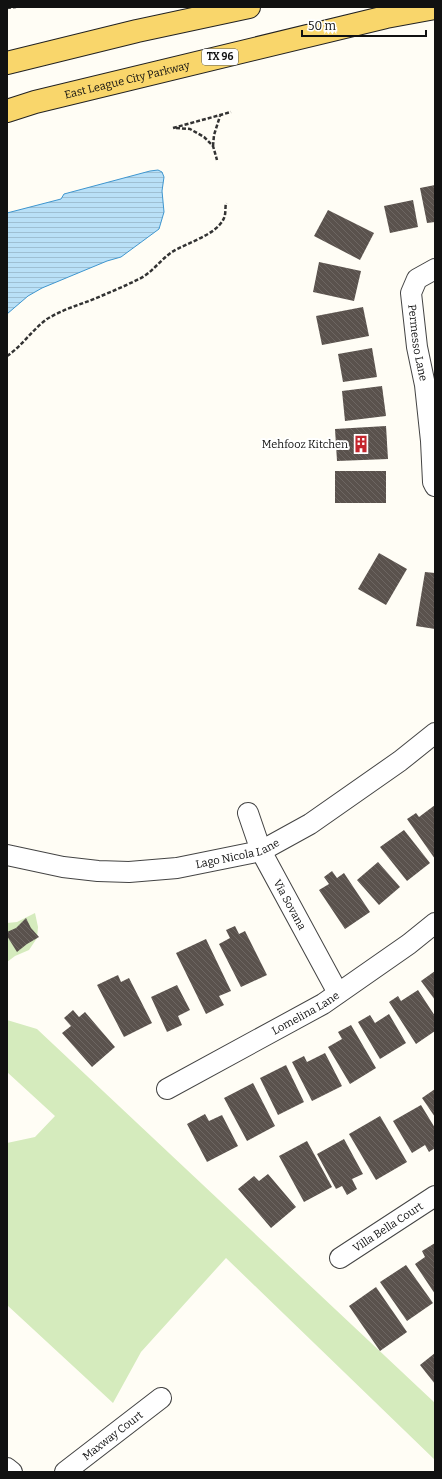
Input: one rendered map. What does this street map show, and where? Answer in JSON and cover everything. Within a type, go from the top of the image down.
[{"type":"main road","points":[[7,63],[137,31],[249,7]]},
{"type":"main road","name":"East League City Parkway","points":[[7,111],[35,102],[386,17],[435,8]]},
{"type":"street","name":"Permesso Lane","points":[[435,269],[417,279],[411,293],[417,347],[425,385],[431,441],[433,482],[435,486]]},
{"type":"street","name":"Lago Nicola Lane","points":[[7,855],[63,867],[98,871],[129,872],[177,868],[261,851],[310,824],[400,761],[435,733]]},
{"type":"street","name":"Via Sovana","points":[[248,813],[261,851],[338,993]]},
{"type":"street","name":"Lomelina Lane","points":[[167,1089],[323,1004],[409,944],[435,923]]},
{"type":"street","name":"Villa Bella Court","points":[[340,1258],[435,1196]]},
{"type":"street","name":"Maxway Court","points":[[65,1472],[161,1398]]},
{"type":"street","points":[[7,1468],[12,1472]]},
{"type":"path","points":[[7,8],[16,7]]},
{"type":"path","points":[[213,146],[204,137],[190,129],[173,128],[231,112]]},
{"type":"path","points":[[217,160],[213,146],[214,135],[220,115]]},
{"type":"path","points":[[7,356],[15,351],[47,319],[62,311],[141,279],[156,268],[170,253],[205,237],[216,228],[224,218],[226,203]]},
{"type":"green space","points":[[35,913],[38,927],[37,938],[29,950],[15,956],[7,962],[7,923],[17,922]]},
{"type":"green space","points":[[7,1020],[37,1029],[435,1403],[435,1460],[226,1258],[141,1352],[113,1403],[7,1305],[7,1143],[35,1137],[55,1116],[7,1072]]},
{"type":"water","points":[[158,170],[162,172],[164,177],[162,191],[164,212],[159,229],[121,257],[107,261],[42,288],[28,296],[7,314],[7,213],[61,199],[64,194]]},
{"type":"building","points":[[435,185],[435,222],[427,223],[420,188]]},
{"type":"building","points":[[413,200],[418,227],[390,233],[384,206]]},
{"type":"building","points":[[328,210],[374,233],[360,260],[314,236]]},
{"type":"building","points":[[319,262],[361,271],[354,301],[313,292]]},
{"type":"building","points":[[363,307],[369,336],[322,345],[316,316]]},
{"type":"building","points":[[372,348],[377,377],[343,382],[338,354]]},
{"type":"building","points":[[382,386],[386,416],[345,421],[342,391]]},
{"type":"building","name":"Mehfooz Kitchen","points":[[386,426],[388,459],[337,461],[335,429]]},
{"type":"building","points":[[335,471],[386,471],[386,503],[335,503]]},
{"type":"building","points":[[379,553],[407,569],[386,605],[358,589]]},
{"type":"building","points":[[425,572],[435,573],[435,629],[416,626]]},
{"type":"building","points":[[435,805],[435,859],[407,819],[416,813],[419,817]]},
{"type":"building","points":[[404,830],[430,863],[407,881],[380,847]]},
{"type":"building","points":[[378,862],[400,887],[379,905],[357,880]]},
{"type":"building","points":[[332,871],[337,878],[344,873],[370,912],[345,929],[319,890],[329,884],[324,877]]},
{"type":"building","points":[[26,918],[31,928],[39,937],[17,952],[7,936],[7,932],[16,928]]},
{"type":"building","points":[[235,926],[239,934],[245,931],[267,975],[241,987],[219,944],[230,938],[226,930]]},
{"type":"building","points":[[206,939],[231,991],[219,996],[224,1005],[206,1014],[176,953]]},
{"type":"building","points":[[435,971],[435,1000],[421,981]]},
{"type":"building","points":[[118,975],[121,982],[129,978],[152,1023],[124,1037],[97,985]]},
{"type":"building","points":[[177,985],[190,1010],[178,1016],[182,1025],[167,1032],[151,997]]},
{"type":"building","points":[[418,990],[435,1016],[435,1031],[416,1044],[389,1002],[398,996],[401,1001]]},
{"type":"building","points":[[73,1010],[79,1017],[85,1012],[115,1047],[92,1067],[62,1033],[71,1026],[64,1018]]},
{"type":"building","points":[[389,1014],[406,1043],[380,1059],[358,1022],[370,1015],[375,1023]]},
{"type":"building","points":[[351,1025],[376,1068],[350,1084],[328,1047],[342,1039],[338,1032]]},
{"type":"building","points":[[325,1053],[342,1086],[312,1101],[292,1062],[304,1056],[307,1062]]},
{"type":"building","points":[[286,1065],[304,1102],[278,1115],[260,1078]]},
{"type":"building","points":[[253,1083],[275,1126],[247,1141],[224,1098]]},
{"type":"building","points":[[435,1089],[435,1117],[422,1098]]},
{"type":"building","points":[[421,1105],[435,1128],[435,1148],[429,1152],[425,1145],[412,1153],[393,1121]]},
{"type":"building","points":[[205,1114],[209,1121],[222,1115],[238,1146],[207,1162],[187,1124]]},
{"type":"building","points":[[380,1116],[407,1162],[376,1180],[349,1134]]},
{"type":"building","points":[[344,1139],[363,1174],[352,1179],[357,1189],[347,1195],[342,1186],[336,1189],[317,1154]]},
{"type":"building","points":[[307,1141],[332,1187],[304,1202],[279,1156]]},
{"type":"building","points":[[268,1174],[296,1207],[271,1228],[238,1189],[254,1176],[259,1181]]},
{"type":"building","points":[[435,1243],[435,1294],[415,1264],[425,1257],[422,1251]]},
{"type":"building","points":[[406,1265],[433,1303],[407,1321],[380,1282]]},
{"type":"building","points":[[376,1287],[407,1332],[380,1351],[349,1306]]},
{"type":"building","points":[[435,1353],[435,1384],[420,1365]]},
{"type":"place","name":"Mehfooz Kitchen","points":[[361,444]]}]
